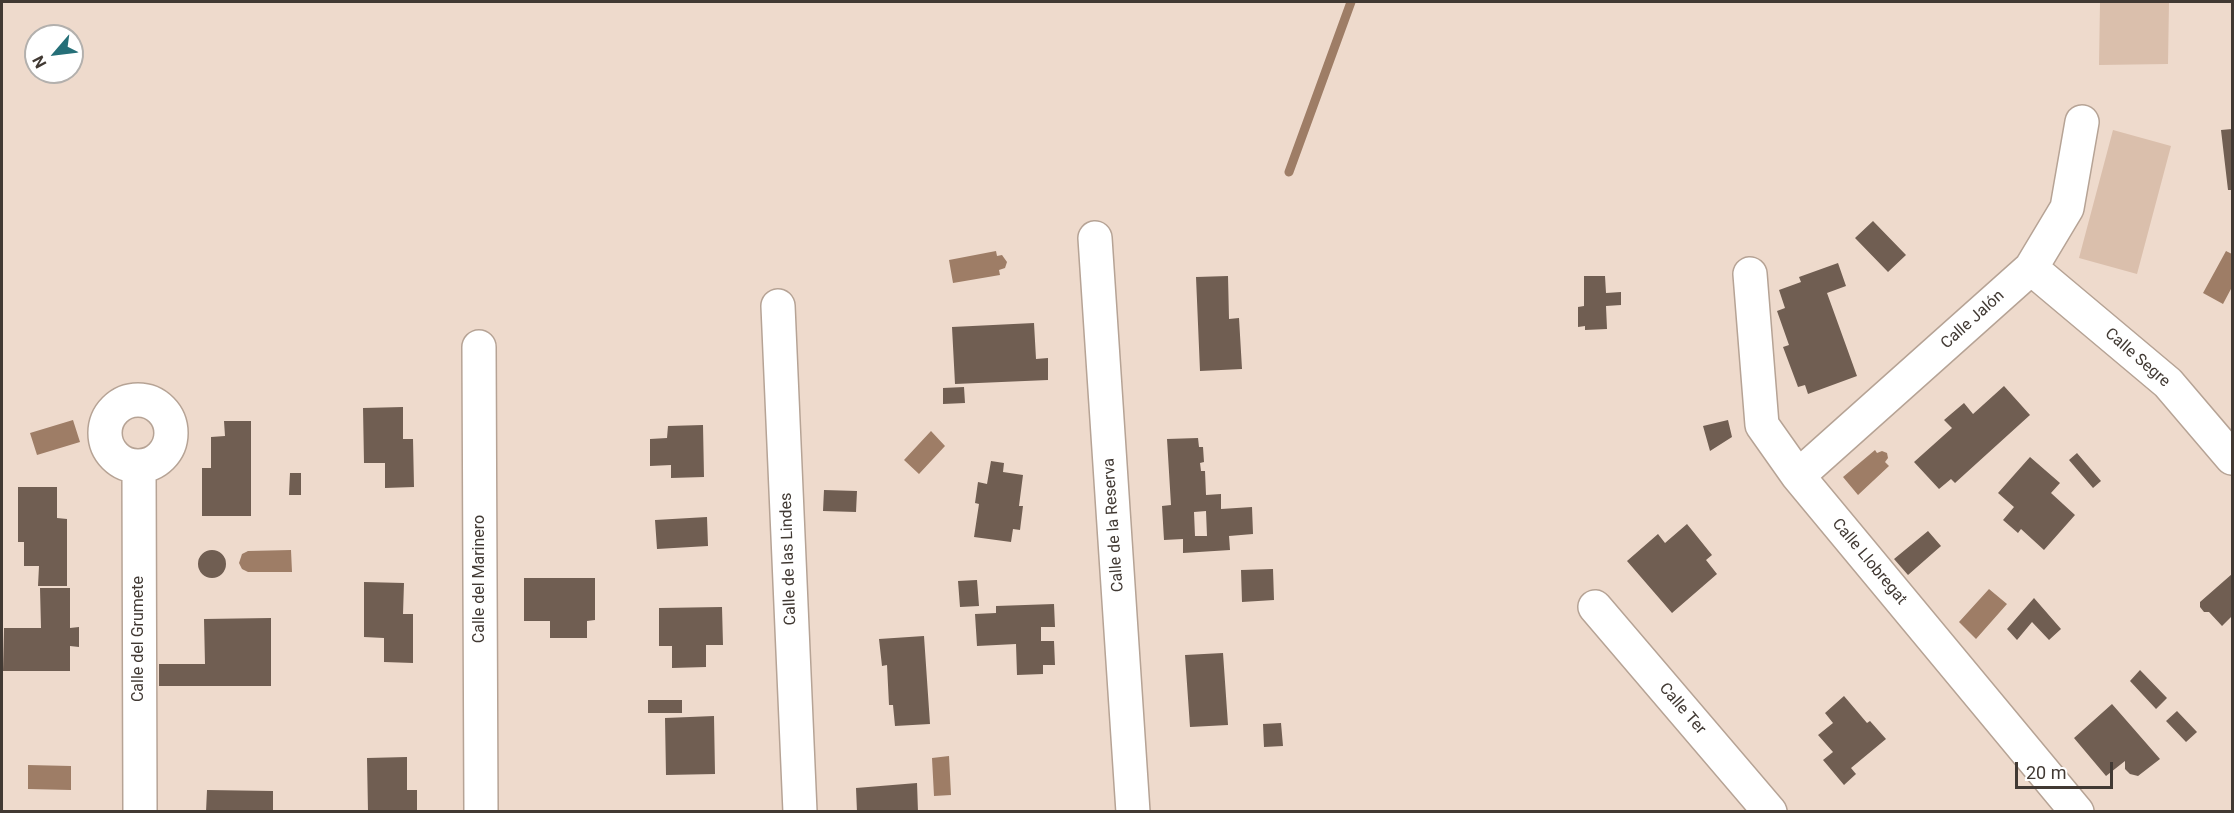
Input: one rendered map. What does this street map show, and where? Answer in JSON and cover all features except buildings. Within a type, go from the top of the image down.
[{"type":"street","name":"Calle Jalón","points":[[1798,476],[2031,268],[2067,208],[2082,122]]},
{"type":"street","name":"Calle de la Reserva","points":[[1095,238],[1133,812]]},
{"type":"street","name":"Calle Segre","points":[[2031,268],[2168,383],[2232,458]]},
{"type":"street","name":"Calle Llobregat","points":[[1750,274],[1762,425],[1798,476],[2078,812]]},
{"type":"street","name":"Calle de las Lindes","points":[[778,306],[800,812]]},
{"type":"street","name":"Calle del Marinero","points":[[479,346],[482,812]]},
{"type":"street","name":"Calle del Grumete","points":[[139,466],[140,812]]},
{"type":"street","name":"Calle Ter","points":[[1595,607],[1770,812]]},
{"type":"shaded area","points":[[2100,2],[2169,2],[2168,64],[2099,65]]},
{"type":"shaded area","points":[[2113,130],[2171,146],[2137,274],[2079,258]]},
{"type":"shaded area","points":[[996,251],[997,256],[1002,255],[1007,262],[1005,268],[999,270],[1000,275],[953,283],[949,260]]},
{"type":"shaded area","points":[[2226,251],[2232,254],[2232,287],[2223,304],[2203,293]]},
{"type":"shaded area","points":[[73,420],[80,442],[37,455],[30,433]]},
{"type":"shaded area","points":[[931,431],[945,446],[919,474],[904,460]]},
{"type":"shaded area","points":[[1875,450],[1877,453],[1882,451],[1887,453],[1888,458],[1885,462],[1889,466],[1858,495],[1843,477]]},
{"type":"shaded area","points":[[291,550],[292,572],[248,572],[242,569],[239,563],[242,554],[248,551]]},
{"type":"shaded area","points":[[1989,589],[2007,604],[1976,639],[1959,622]]},
{"type":"shaded area","points":[[949,756],[951,795],[934,796],[932,758]]},
{"type":"shaded area","points":[[28,765],[71,766],[71,790],[28,789]]},
{"type":"waterway","points":[[1289,172],[1351,2]]}]
